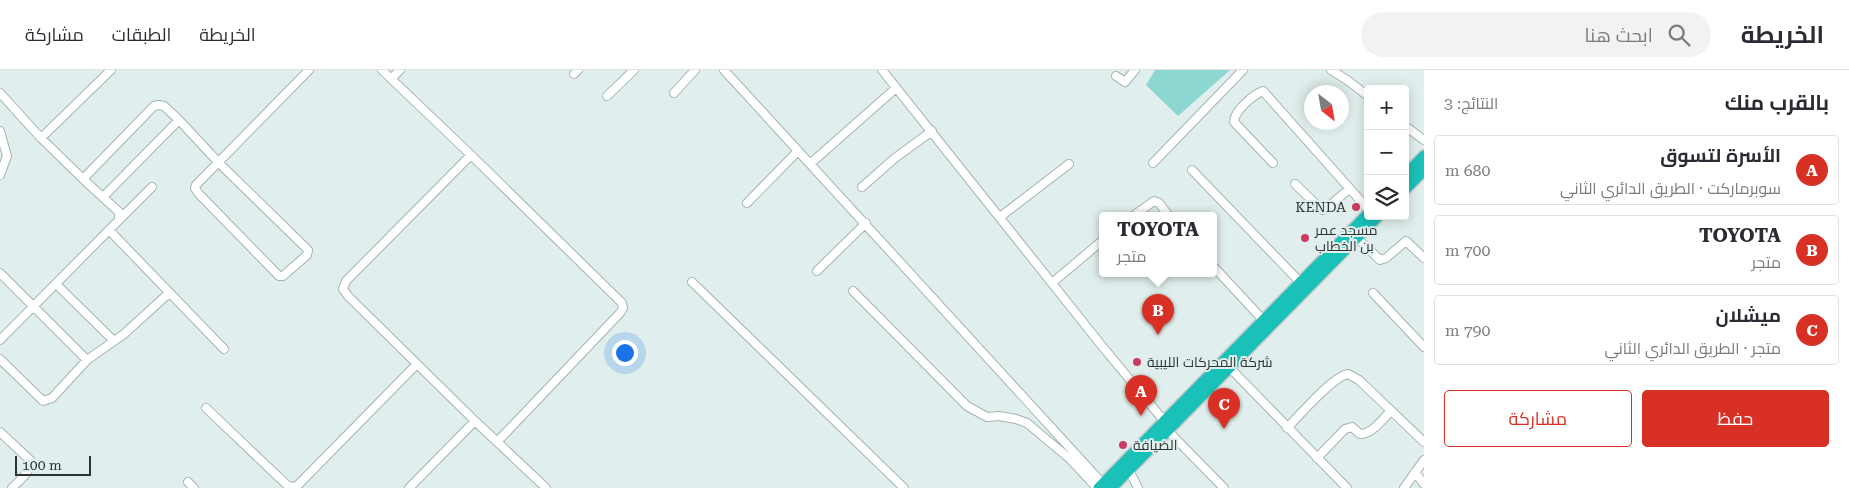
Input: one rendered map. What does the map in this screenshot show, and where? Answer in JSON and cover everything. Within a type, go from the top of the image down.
[{"type":"highway","points":[[1406,175],[1424,156]]},
{"type":"highway","points":[[1409,185],[1424,170]]},
{"type":"highway","points":[[1103,487],[1129,470],[1300,282],[1364,218]]},
{"type":"highway","points":[[1103,487],[1230,368],[1374,220]]},
{"type":"street","points":[[41,138],[111,70]]},
{"type":"street","points":[[83,179],[154,106],[164,106],[219,163],[308,250],[307,255],[283,276],[278,276],[196,190],[196,185],[219,163],[309,70]]},
{"type":"street","points":[[382,70],[621,302],[623,308],[497,442]]},
{"type":"street","points":[[391,79],[400,70]]},
{"type":"street","points":[[606,96],[634,70]]},
{"type":"street","points":[[674,93],[695,70]]},
{"type":"street","points":[[724,70],[798,152],[866,223],[1103,487]]},
{"type":"street","points":[[882,70],[1167,426],[1224,488]]},
{"type":"street","points":[[1116,76],[1125,82],[1135,70]]},
{"type":"street","points":[[1153,163],[1243,70]]},
{"type":"street","points":[[1330,70],[1364,93]]},
{"type":"street","points":[[810,164],[896,88]]},
{"type":"street","points":[[1273,163],[1234,122],[1236,114],[1263,91],[1364,205]]},
{"type":"street","points":[[0,93],[41,138],[119,212],[119,220]]},
{"type":"street","points":[[103,197],[179,120]]},
{"type":"street","points":[[1409,129],[1424,140]]},
{"type":"street","points":[[0,131],[3,136],[7,156],[0,175]]},
{"type":"street","points":[[862,187],[895,158],[932,131]]},
{"type":"street","points":[[747,203],[798,152]]},
{"type":"street","points":[[471,155],[344,285],[344,292],[474,421],[546,488]]},
{"type":"street","points":[[1000,217],[1069,164]]},
{"type":"street","points":[[1192,170],[1300,282]]},
{"type":"street","points":[[1295,184],[1322,210],[1349,189]]},
{"type":"street","points":[[0,340],[152,187]]},
{"type":"street","points":[[1138,212],[1148,204],[1156,201],[1166,212]]},
{"type":"street","points":[[816,271],[866,223]]},
{"type":"street","points":[[109,230],[224,349]]},
{"type":"street","points":[[1357,238],[1380,260],[1386,258],[1406,241],[1424,258]]},
{"type":"street","points":[[1052,283],[1099,243]]},
{"type":"street","points":[[1217,270],[1264,321]]},
{"type":"street","points":[[0,273],[87,360]]},
{"type":"street","points":[[692,282],[904,488]]},
{"type":"street","points":[[56,284],[114,341]]},
{"type":"street","points":[[853,291],[967,406],[987,417],[1016,418],[1027,423],[1103,487]]},
{"type":"street","points":[[0,359],[45,402],[52,398],[87,360],[114,341],[169,293]]},
{"type":"street","points":[[1373,293],[1424,347]]},
{"type":"street","points":[[206,408],[288,486],[296,487],[417,364]]},
{"type":"street","points":[[1230,368],[1347,488]]},
{"type":"street","points":[[1287,428],[1344,374],[1355,376],[1424,442]]},
{"type":"street","points":[[1317,458],[1345,429],[1352,427],[1360,434],[1365,434],[1390,411]]},
{"type":"street","points":[[409,488],[474,421]]},
{"type":"street","points":[[0,432],[30,460],[31,464],[29,470],[12,488]]},
{"type":"street","points":[[1404,488],[1424,460]]},
{"type":"street","points":[[1129,470],[1138,488]]},
{"type":"street","points":[[1415,472],[1424,484]]},
{"type":"street","points":[[188,482],[194,488]]},
{"type":"shaded area","points":[[1155,70],[1230,70],[1178,116],[1146,85]]},
{"type":"place","name":"KENDA","points":[[1356,207]]},
{"type":"place","name":"مسجد عمر بن الخطاب","points":[[1305,238]]},
{"type":"place","name":"TOYOTA","points":[[1158,335]]},
{"type":"place","name":"شركة المحركات الليبية","points":[[1137,362]]},
{"type":"place","name":"الأسرة لتسوق","points":[[1141,416]]},
{"type":"place","name":"ميشلان","points":[[1224,429]]},
{"type":"place","name":"الضيافة","points":[[1123,445]]}]
